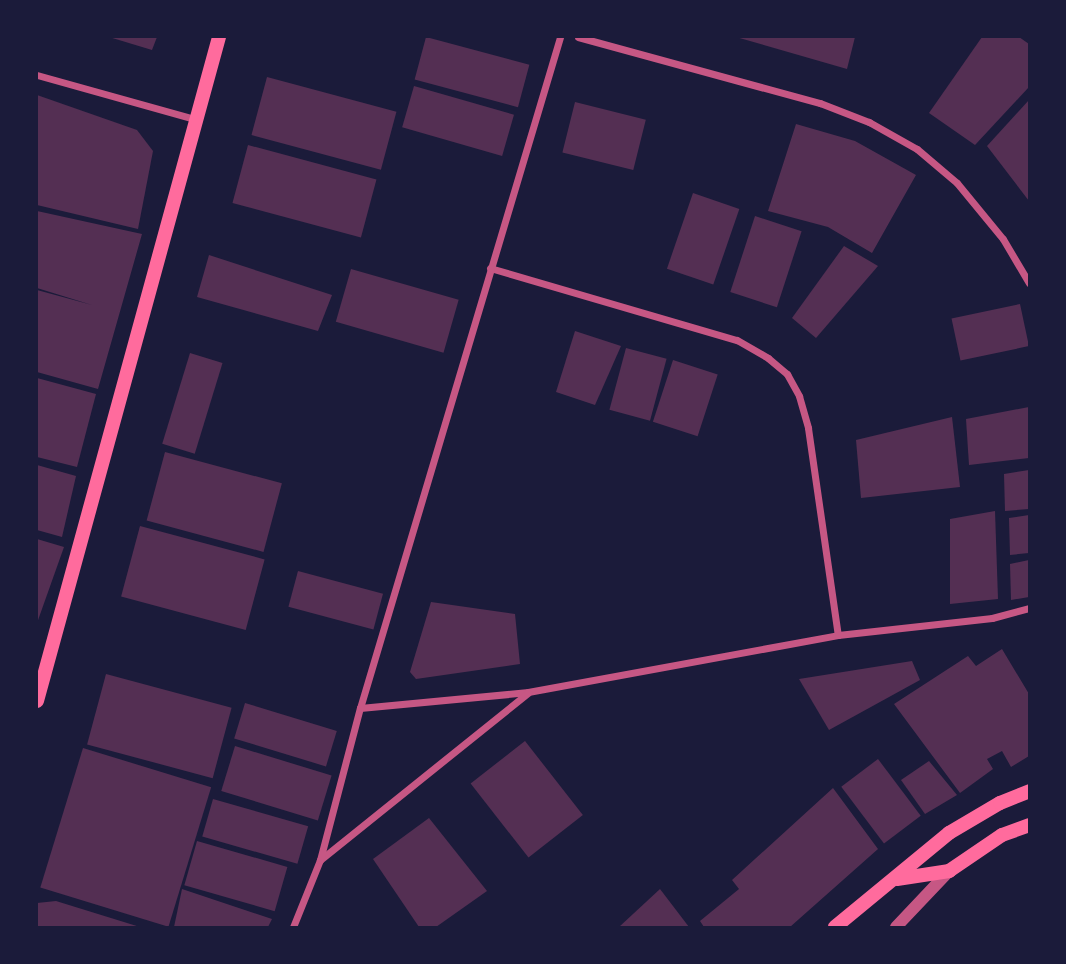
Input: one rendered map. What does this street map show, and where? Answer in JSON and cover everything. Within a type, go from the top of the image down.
[{"type":"main road","points":[[37,701],[219,37]]},
{"type":"main road","points":[[835,927],[949,833],[1000,803],[1029,791]]},
{"type":"main road","points":[[895,879],[949,871],[1002,835],[1029,825]]},
{"type":"street","points":[[293,927],[320,860],[360,708],[560,37]]},
{"type":"street","points":[[578,37],[820,103],[869,122],[917,149],[957,183],[1003,239],[1029,283]]},
{"type":"street","points":[[37,75],[195,119]]},
{"type":"street","points":[[490,268],[737,340],[768,358],[787,374],[799,396],[808,428],[838,635]]},
{"type":"street","points":[[360,708],[528,692],[838,635],[992,618],[1029,608]]},
{"type":"street","points":[[320,860],[528,692]]},
{"type":"street","points":[[896,927],[949,871]]},
{"type":"building","points":[[109,37],[157,37],[152,50]]},
{"type":"building","points":[[426,37],[529,65],[518,107],[415,80]]},
{"type":"building","points":[[736,37],[855,37],[847,69]]},
{"type":"building","points":[[982,37],[1019,37],[1029,44],[1029,87],[975,145],[929,113]]},
{"type":"building","points":[[267,77],[396,112],[381,170],[251,135]]},
{"type":"building","points":[[414,86],[514,115],[502,156],[402,127]]},
{"type":"building","points":[[37,95],[137,130],[153,151],[138,229],[37,205]]},
{"type":"building","points":[[1029,100],[1029,201],[987,146]]},
{"type":"building","points":[[575,102],[646,120],[633,170],[562,152]]},
{"type":"building","points":[[796,124],[855,141],[916,175],[872,253],[828,227],[768,211]]},
{"type":"building","points":[[248,145],[376,179],[361,237],[232,203]]},
{"type":"building","points":[[693,193],[739,209],[713,285],[667,269]]},
{"type":"building","points":[[37,211],[142,234],[98,389],[37,372],[37,290],[92,305],[37,288]]},
{"type":"building","points":[[755,216],[802,231],[777,307],[730,292]]},
{"type":"building","points":[[844,246],[878,266],[816,338],[792,318]]},
{"type":"building","points":[[209,255],[332,295],[318,331],[197,297]]},
{"type":"building","points":[[351,269],[459,300],[444,353],[336,322]]},
{"type":"building","points":[[1020,304],[1029,346],[960,361],[952,319]]},
{"type":"building","points":[[575,331],[621,346],[595,405],[556,392]]},
{"type":"building","points":[[626,348],[667,359],[650,421],[609,410]]},
{"type":"building","points":[[190,353],[223,363],[195,454],[162,444]]},
{"type":"building","points":[[673,360],[718,375],[698,436],[653,422]]},
{"type":"building","points":[[37,378],[96,394],[77,467],[37,457]]},
{"type":"building","points":[[1029,407],[1029,458],[969,465],[966,419]]},
{"type":"building","points":[[952,417],[960,487],[861,498],[856,440]]},
{"type":"building","points":[[165,452],[282,483],[264,552],[147,521]]},
{"type":"building","points":[[37,465],[76,476],[62,537],[37,530]]},
{"type":"building","points":[[1029,470],[1029,509],[1005,511],[1004,474]]},
{"type":"building","points":[[995,511],[998,599],[950,604],[950,519]]},
{"type":"building","points":[[1029,515],[1029,553],[1010,555],[1009,518]]},
{"type":"building","points":[[140,526],[265,559],[246,630],[121,597]]},
{"type":"building","points":[[37,539],[64,547],[37,623]]},
{"type":"building","points":[[1029,560],[1029,597],[1011,600],[1010,564]]},
{"type":"building","points":[[298,571],[383,594],[373,630],[288,607]]},
{"type":"building","points":[[431,602],[515,614],[520,664],[416,679],[410,672]]},
{"type":"building","points":[[1002,649],[1029,694],[1029,756],[1011,767],[1002,751],[987,759],[993,769],[960,793],[894,704],[968,656],[976,666]]},
{"type":"building","points":[[912,661],[920,680],[829,730],[799,679]]},
{"type":"building","points":[[106,674],[232,708],[213,778],[87,745]]},
{"type":"building","points":[[245,703],[337,731],[326,766],[234,738]]},
{"type":"building","points":[[525,741],[583,815],[528,858],[471,783]]},
{"type":"building","points":[[235,746],[332,776],[318,820],[221,791]]},
{"type":"building","points":[[83,748],[211,787],[168,927],[40,888]]},
{"type":"building","points":[[878,759],[921,816],[884,843],[841,787]]},
{"type":"building","points":[[929,761],[957,795],[925,814],[901,780]]},
{"type":"building","points":[[833,788],[878,849],[790,927],[704,927],[700,921],[739,889],[732,880]]},
{"type":"building","points":[[213,799],[308,826],[297,864],[202,836]]},
{"type":"building","points":[[429,818],[487,891],[436,927],[419,927],[373,859]]},
{"type":"building","points":[[197,841],[287,867],[275,911],[184,885]]},
{"type":"building","points":[[182,889],[272,919],[268,927],[174,927]]},
{"type":"building","points":[[660,889],[689,927],[619,927]]},
{"type":"building","points":[[56,901],[140,927],[37,927],[37,903]]}]
